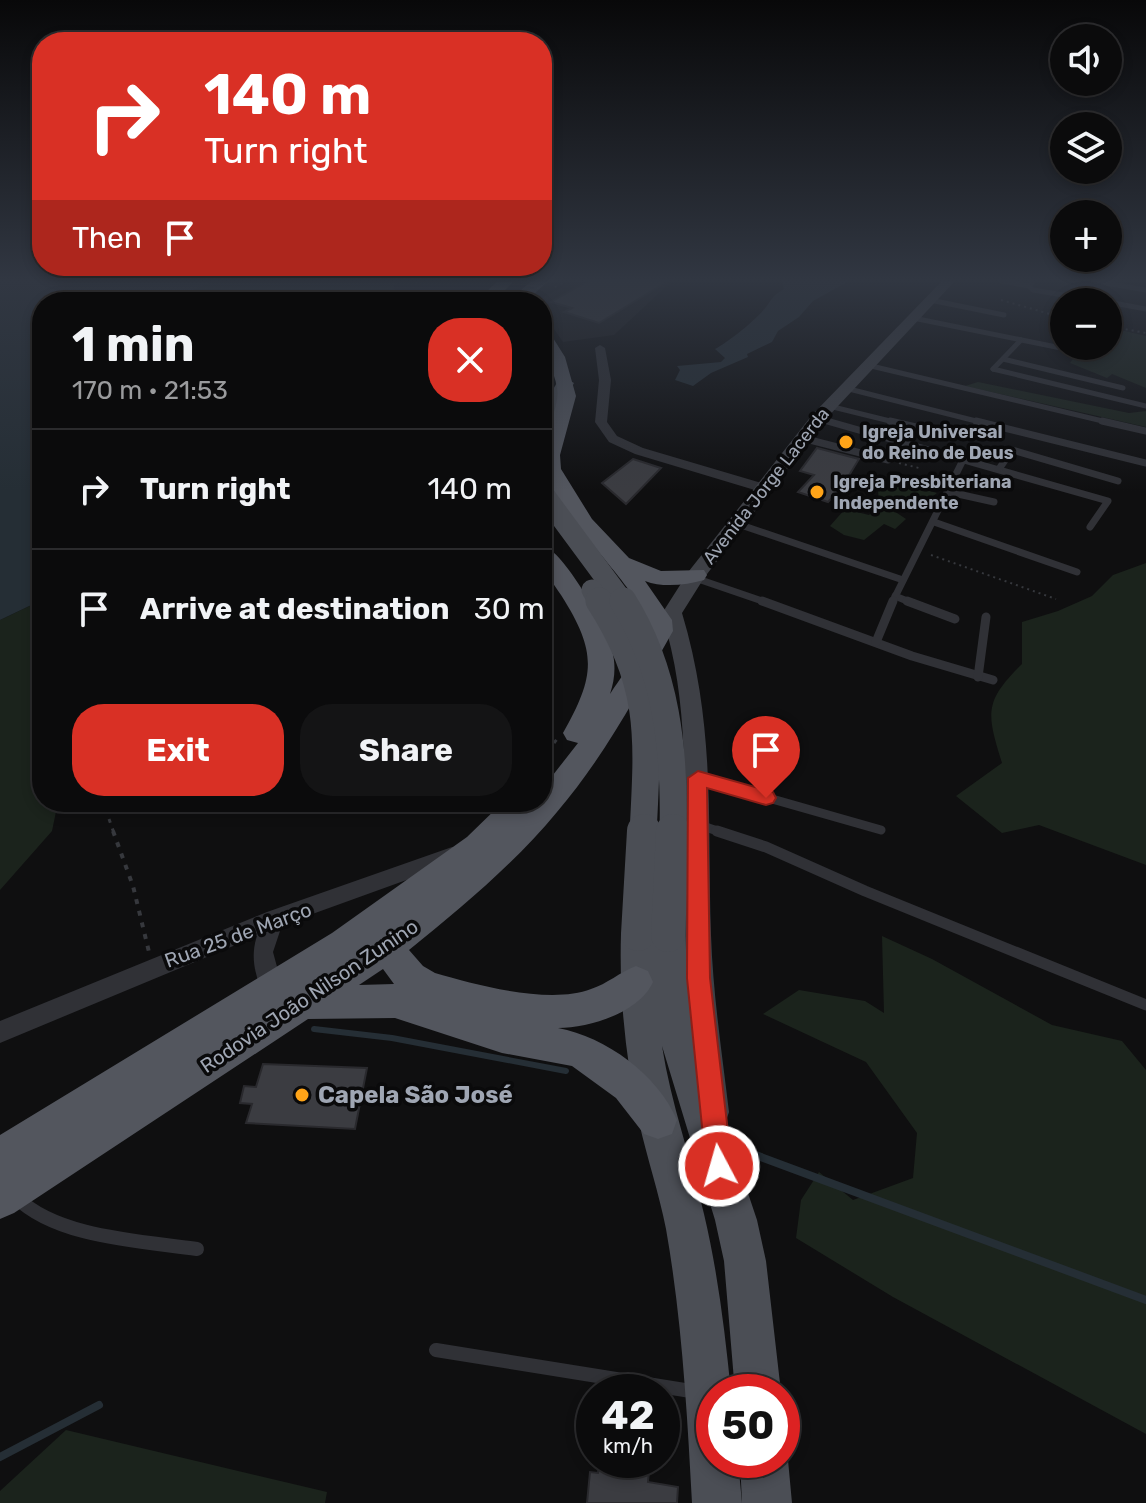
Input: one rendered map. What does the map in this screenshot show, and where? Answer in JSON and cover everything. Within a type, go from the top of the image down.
[{"type":"highway","points":[[552,448],[567,396],[553,351]]},
{"type":"highway","points":[[552,471],[584,523],[621,563],[660,620],[666,622]]},
{"type":"highway","points":[[621,563],[659,578],[695,576]]},
{"type":"highway","points":[[552,567],[577,603],[602,655],[602,672],[590,710],[572,741],[552,766]]},
{"type":"highway","name":"Rodovia João Nilson Zunino","points":[[552,797],[586,751],[666,622]]},
{"type":"highway","name":"Rodovia João Nilson Zunino","points":[[287,996],[344,944],[478,846],[512,812]]},
{"type":"highway","name":"Rodovia João Nilson Zunino","points":[[4,1182],[287,996],[388,947],[445,903],[539,812]]},
{"type":"highway","points":[[388,947],[401,969],[421,984],[475,999],[531,1008],[567,1011],[592,1006],[614,997],[636,982]]},
{"type":"highway","points":[[287,996],[395,1001],[489,1031],[580,1050],[629,1085],[658,1120]]},
{"type":"main road","name":"Avenida Jorge Lacerda","points":[[666,622],[695,576],[802,438],[881,351]]},
{"type":"main road","points":[[552,407],[565,383]]},
{"type":"main road","points":[[552,506],[631,614],[645,640],[664,697],[673,755],[653,935],[636,982],[639,1018],[658,1120],[686,1223],[700,1305],[707,1374]]},
{"type":"main road","points":[[552,535],[610,618],[642,693],[647,746],[653,935],[671,995],[679,1041],[745,1261],[756,1374]]},
{"type":"main road","points":[[666,622],[683,645],[698,778],[698,978],[719,1166]]},
{"type":"main road","points":[[715,1478],[717,1503]]},
{"type":"main road","points":[[765,1478],[767,1503]]},
{"type":"street","points":[[600,351],[605,380],[601,422],[613,439],[639,451],[763,488]]},
{"type":"street","name":"Rua 25 de Março","points":[[0,1032],[274,919],[478,846]]},
{"type":"street","points":[[262,952],[267,930],[274,919]]},
{"type":"street","points":[[225,940],[262,952],[287,996]]},
{"type":"lane","points":[[1010,351],[993,369],[1146,406]]},
{"type":"lane","points":[[1003,359],[1123,388]]},
{"type":"lane","points":[[867,365],[1146,431]]},
{"type":"lane","points":[[845,388],[1146,463]]},
{"type":"lane","points":[[823,412],[933,431]]},
{"type":"lane","points":[[823,412],[1108,501],[1090,527]]},
{"type":"lane","points":[[802,438],[888,460]]},
{"type":"lane","points":[[999,469],[1012,450],[1118,481]]},
{"type":"lane","points":[[876,642],[916,550],[934,522],[964,458]]},
{"type":"lane","points":[[949,492],[994,502]]},
{"type":"lane","points":[[934,522],[1077,572]]},
{"type":"lane","points":[[735,523],[903,580]]},
{"type":"lane","points":[[695,576],[876,642],[993,680]]},
{"type":"lane","points":[[895,596],[955,619]]},
{"type":"lane","points":[[978,677],[986,617]]},
{"type":"lane","points":[[698,778],[881,830]]},
{"type":"lane","points":[[697,824],[766,847],[865,891],[1146,1005]]},
{"type":"lane","points":[[4,1182],[21,1205],[53,1222],[86,1231],[197,1249]]},
{"type":"lane","points":[[436,1350],[696,1392]]},
{"type":"path","points":[[888,460],[919,468]]},
{"type":"path","points":[[916,550],[1056,599]]},
{"type":"path","points":[[109,819],[133,886],[153,967]]},
{"type":"shaded area","points":[[0,351],[32,351],[32,605],[0,620]]},
{"type":"shaded area","points":[[717,351],[753,351],[747,354],[748,357],[711,373],[693,386],[675,380],[680,370],[677,366],[721,362],[725,358]]},
{"type":"shaded area","points":[[1122,351],[1146,351],[1146,388],[1112,374],[1107,378],[1070,363],[1072,360],[1122,360]]},
{"type":"shaded area","points":[[978,382],[1129,413],[1146,411],[1146,427],[965,386]]},
{"type":"shaded area","points":[[887,478],[937,493],[913,511],[903,508],[894,511],[906,519],[895,529],[884,524],[864,540],[844,535],[830,526],[845,509],[869,515],[878,500],[876,483]]},
{"type":"shaded area","points":[[1146,563],[1146,865],[1039,825],[1002,833],[956,796],[1002,763],[993,732],[992,709],[1000,689],[1022,664],[1022,622],[1092,596],[1113,575]]},
{"type":"shaded area","points":[[32,605],[32,812],[56,812],[52,831],[0,890],[0,620]]},
{"type":"shaded area","points":[[882,936],[932,959],[1052,1025],[1122,1041],[1146,1070],[1146,1434],[893,1297],[796,1238],[801,1200],[819,1172],[853,1200],[913,1178],[917,1133],[866,1062],[763,1014],[799,990],[865,1001],[884,1013]]},
{"type":"shaded area","points":[[66,1430],[327,1492],[325,1503],[0,1503],[0,1491]]},
{"type":"building","points":[[817,448],[859,459],[842,487],[828,502],[798,492],[814,475],[800,471]]},
{"type":"building","points":[[633,459],[661,468],[626,504],[602,483]]},
{"type":"building","name":"Capela São José","points":[[263,1064],[367,1068],[355,1129],[246,1123],[252,1104],[240,1103],[244,1086],[256,1087]]},
{"type":"building","points":[[589,1478],[648,1478],[648,1482],[678,1487],[677,1503],[587,1503]]},
{"type":"waterway","points":[[314,1029],[392,1038],[566,1071]]},
{"type":"waterway","points":[[734,1147],[1146,1300]]},
{"type":"waterway","points":[[0,1457],[99,1405]]},
{"type":"place","name":"Igreja Universal do Reino de Deus","points":[[846,442]]},
{"type":"place","name":"Igreja Presbiteriana Independente","points":[[817,492]]},
{"type":"place","name":"Capela São José","points":[[302,1095]]},
{"type":"route","points":[[719,1166],[698,978],[698,778],[766,798]]}]
